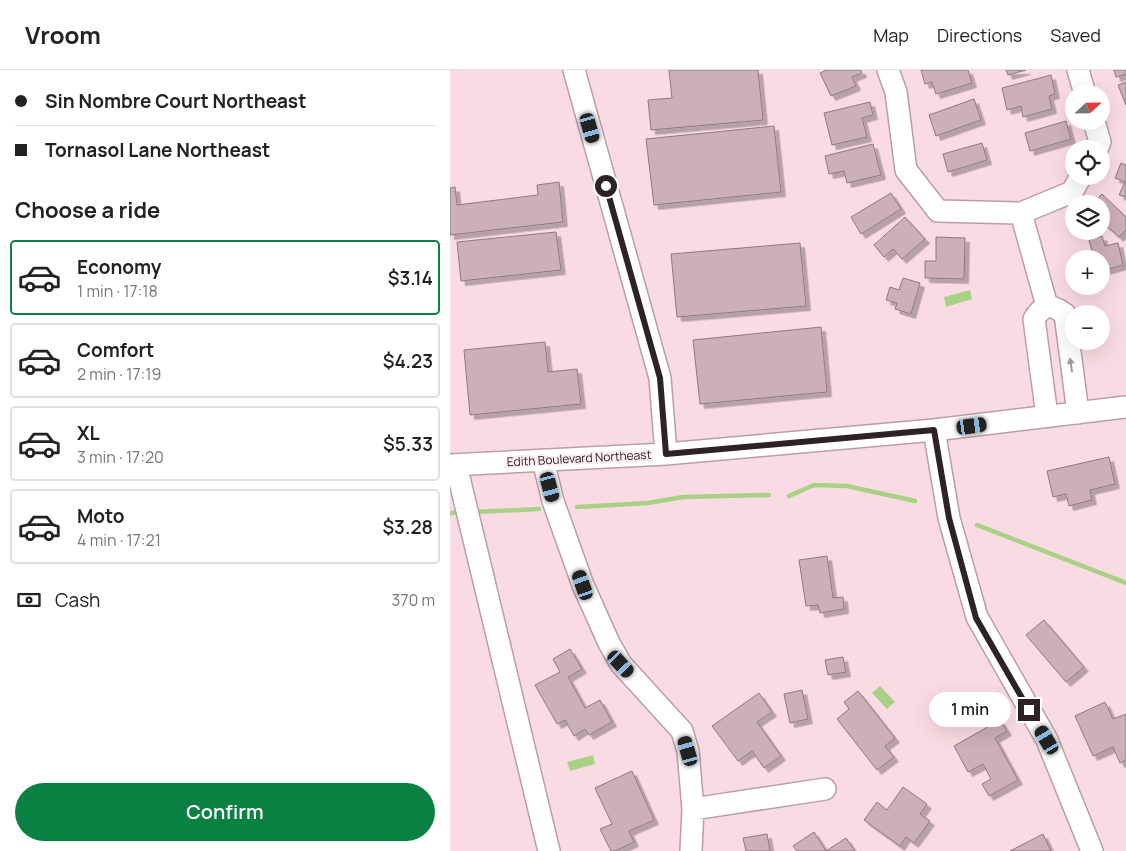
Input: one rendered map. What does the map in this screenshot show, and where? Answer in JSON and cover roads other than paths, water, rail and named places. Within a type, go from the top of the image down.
[{"type":"street","points":[[574,70],[660,378],[666,454]]},
{"type":"street","points":[[888,70],[896,92],[906,170],[938,212],[1021,213],[1072,192],[1076,185]]},
{"type":"street","points":[[1078,70],[1082,85]]},
{"type":"street","points":[[1021,213],[1047,306]]},
{"type":"street","points":[[1047,416],[1034,319],[1047,306],[1055,307],[1065,314],[1078,413]]},
{"type":"street","name":"Edith Boulevard Northeast","points":[[453,465],[666,454],[934,430],[1126,407]]},
{"type":"street","points":[[934,430],[949,518],[976,618],[1047,740],[1092,851]]},
{"type":"street","points":[[543,460],[554,501],[583,585],[608,642],[621,664],[682,732],[688,751],[693,810],[692,851]]},
{"type":"street","points":[[453,465],[467,512],[549,851]]},
{"type":"street","points":[[693,810],[825,789]]},
{"type":"waterway","points":[[789,496],[814,485],[847,486],[915,501]]},
{"type":"waterway","points":[[577,507],[648,503],[683,497],[769,495]]},
{"type":"waterway","points":[[473,512],[539,509]]},
{"type":"waterway","points":[[450,513],[462,512]]},
{"type":"waterway","points":[[977,525],[1126,583]]}]
